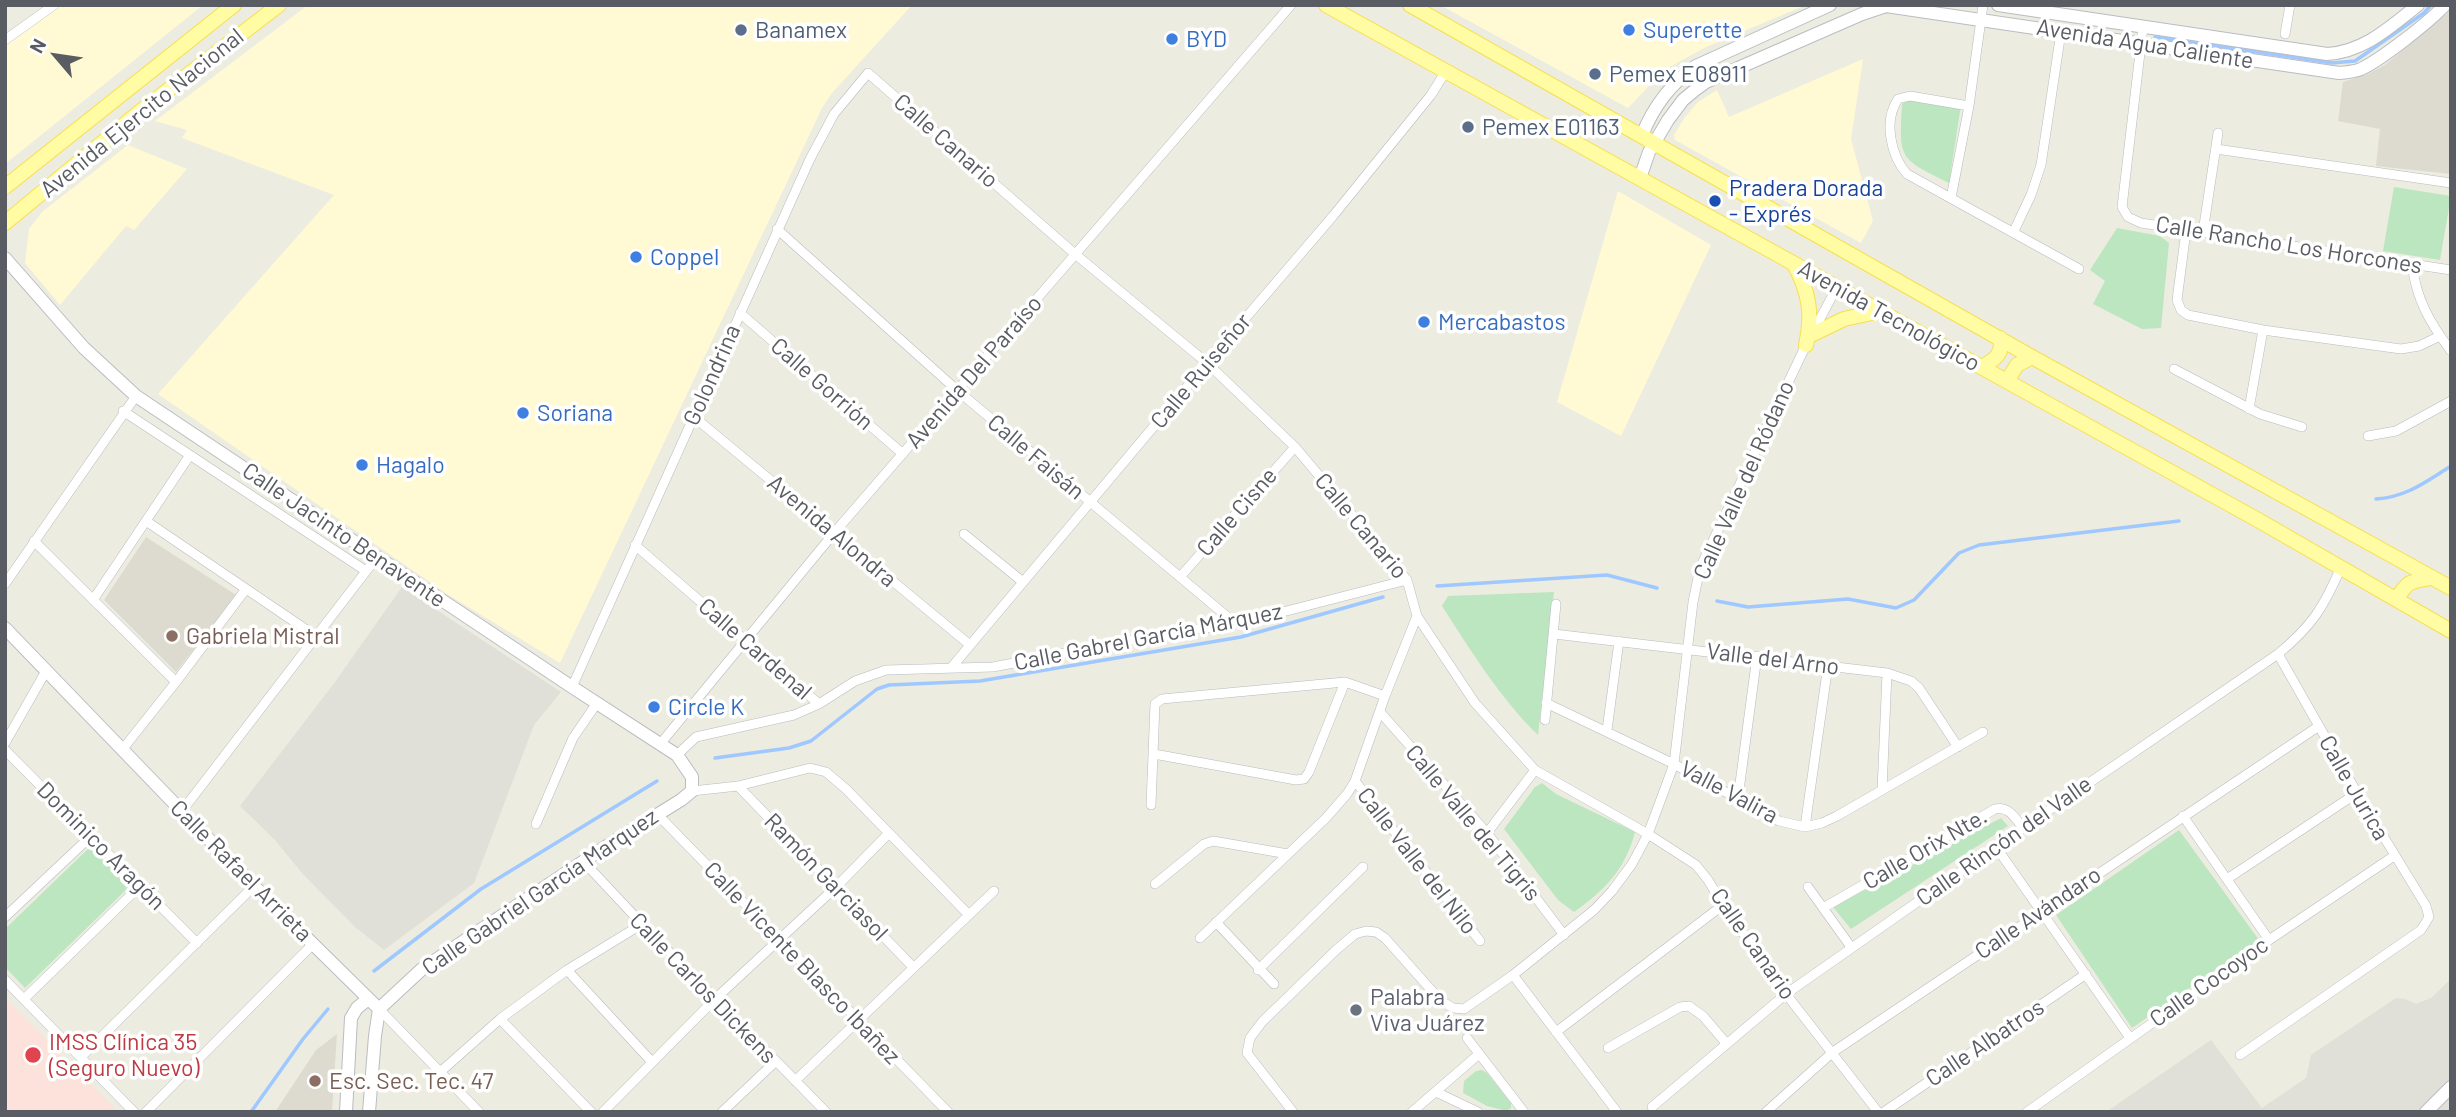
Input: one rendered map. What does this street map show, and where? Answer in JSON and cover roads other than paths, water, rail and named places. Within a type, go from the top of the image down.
[{"type":"main road","name":"Avenida Ejercito Nacional","points":[[5,187],[234,5]]},
{"type":"main road","name":"Avenida Ejercito Nacional","points":[[5,223],[153,102],[279,5]]},
{"type":"main road","name":"Avenida Tecnológico","points":[[1326,5],[1982,367],[2451,631]]},
{"type":"main road","name":"Avenida Tecnológico","points":[[1410,5],[2032,357],[2451,588]]},
{"type":"main road","points":[[1794,264],[1807,292],[1811,311],[1810,339]]},
{"type":"main road","points":[[1810,339],[1844,319],[1881,311]]},
{"type":"main road","points":[[1982,367],[2000,353],[2000,338]]},
{"type":"main road","points":[[2007,381],[2017,365],[2032,357]]},
{"type":"main road","points":[[2397,599],[2411,580],[2431,578]]},
{"type":"street","points":[[5,40],[54,5]]},
{"type":"street","name":"Avenida Del Paraíso","points":[[661,743],[834,533],[1291,5]]},
{"type":"street","name":"Avenida Agua Caliente","points":[[1640,178],[1653,109],[1671,87],[1689,71],[1830,5]]},
{"type":"street","points":[[1951,198],[1969,106],[1983,5]]},
{"type":"street","name":"Avenida Agua Caliente","points":[[1998,5],[2301,51],[2337,54],[2370,42],[2418,5]]},
{"type":"street","points":[[2286,34],[2290,5]]},
{"type":"street","name":"Avenida Agua Caliente","points":[[1648,139],[1683,100],[1706,82],[1860,10],[1885,6],[2318,71],[2350,72],[2374,61],[2445,5]]},
{"type":"street","points":[[2142,44],[2143,27]]},
{"type":"street","points":[[2014,232],[2041,165],[2061,32]]},
{"type":"street","name":"Calle Rancho Los Horcones","points":[[2142,44],[2122,207],[2128,217],[2137,222],[2186,231],[2451,270]]},
{"type":"street","name":"Calle Ruiseñor","points":[[951,668],[1206,363],[1333,216],[1431,95],[1446,71]]},
{"type":"street","name":"Calle Canario","points":[[868,73],[1075,254],[1206,363],[1295,447],[1407,580],[1417,616],[1475,703],[1535,770],[1648,834],[1696,865],[1786,994],[1878,1112]]},
{"type":"street","name":"Golondrina","points":[[572,687],[822,134],[834,114],[868,73]]},
{"type":"street","points":[[1969,106],[1902,97],[1895,103],[1891,116],[1894,154],[1900,166],[1907,174],[2079,269]]},
{"type":"street","points":[[2203,232],[2218,133]]},
{"type":"street","points":[[2216,149],[2451,183]]},
{"type":"street","name":"Calle Faisán","points":[[777,229],[958,391],[1236,624]]},
{"type":"street","points":[[2186,231],[2177,300],[2181,310],[2191,316],[2263,330],[2401,349],[2419,346],[2440,337]]},
{"type":"street","name":"Calle Jacinto Benavente","points":[[5,258],[84,348],[136,396],[572,687],[661,743],[677,755],[692,777],[692,791]]},
{"type":"street","points":[[2412,264],[2417,294],[2440,337],[2451,351]]},
{"type":"street","name":"Calle Valle del Ródano","points":[[1293,1112],[1246,1049],[1250,1038],[1262,1022],[1355,934],[1376,932],[1385,938],[1447,1006],[1464,1009],[1564,935],[1612,891],[1632,864],[1648,834],[1674,764],[1693,602],[1700,568],[1837,287]]},
{"type":"street","name":"Calle Gorrión","points":[[740,313],[904,454]]},
{"type":"street","points":[[2249,409],[2263,330]]},
{"type":"street","points":[[2174,369],[2260,415],[2302,427]]},
{"type":"street","points":[[5,583],[136,396]]},
{"type":"street","points":[[2368,436],[2396,431],[2451,401]]},
{"type":"street","points":[[123,411],[366,571]]},
{"type":"street","name":"Avenida Alondra","points":[[694,417],[970,645]]},
{"type":"street","name":"Calle Cisne","points":[[1180,577],[1295,447]]},
{"type":"street","points":[[93,600],[190,455]]},
{"type":"street","points":[[146,521],[317,637]]},
{"type":"street","points":[[964,534],[1023,582]]},
{"type":"street","points":[[34,541],[176,682]]},
{"type":"street","name":"Calle Cardenal","points":[[635,545],[819,704],[855,681],[886,670]]},
{"type":"street","points":[[182,811],[377,557]]},
{"type":"street","name":"Calle Rincón del Valle","points":[[1652,1107],[1786,994],[2278,654],[2315,618],[2330,594],[2341,567]]},
{"type":"street","name":"Calle Gabrel García Márquez","points":[[886,670],[993,667],[1173,632],[1236,624],[1407,580]]},
{"type":"street","points":[[122,750],[246,589]]},
{"type":"street","points":[[1545,720],[1556,604]]},
{"type":"street","points":[[1200,937],[1338,806],[1355,781],[1417,616]]},
{"type":"street","name":"Calle Rafael Arrieta","points":[[5,628],[254,886],[479,1112]]},
{"type":"street","name":"Valle del Arno","points":[[1554,634],[1888,673],[1911,681],[1919,688],[1958,747]]},
{"type":"street","points":[[1606,730],[1619,641]]},
{"type":"street","name":"Calle Jurica","points":[[2240,1055],[2421,930],[2428,921],[2426,906],[2357,793],[2278,654]]},
{"type":"street","points":[[1738,798],[1757,656]]},
{"type":"street","points":[[1805,827],[1828,665]]},
{"type":"street","points":[[5,743],[46,671]]},
{"type":"street","points":[[1882,790],[1888,673]]},
{"type":"street","points":[[1152,805],[1155,704],[1162,699],[1345,682],[1385,696]]},
{"type":"street","points":[[1154,754],[1296,780],[1304,779],[1345,682]]},
{"type":"street","points":[[536,824],[573,738],[597,703]]},
{"type":"street","points":[[677,755],[696,737],[794,715],[819,704]]},
{"type":"street","name":"Valle Valira","points":[[1546,704],[1674,764],[1779,821],[1805,827],[1837,816],[1983,732]]},
{"type":"street","name":"Calle Valle del Tigris","points":[[1380,712],[1487,833],[1564,935]]},
{"type":"street","name":"Calle Avándaro","points":[[1766,1112],[1833,1052],[2319,726]]},
{"type":"street","name":"Dominico Aragón","points":[[5,750],[197,943]]},
{"type":"street","name":"Calle Gabriel García Marquez","points":[[379,1009],[422,969],[692,791],[738,786],[810,768],[826,772],[846,789],[888,834]]},
{"type":"street","points":[[1487,833],[1535,770]]},
{"type":"street","name":"Calle Valle del Nilo","points":[[1355,781],[1480,941]]},
{"type":"street","name":"Ramón Garciasol","points":[[738,786],[913,967]]},
{"type":"street","points":[[2227,879],[2357,793]]},
{"type":"street","name":"Calle Orix Nte.","points":[[1823,908],[1995,808],[2009,811],[2023,828]]},
{"type":"street","name":"Calle Vicente Blasco Ibañez","points":[[657,814],[948,1112]]},
{"type":"street","points":[[2183,816],[2269,940]]},
{"type":"street","points":[[603,1112],[715,999],[836,887],[888,834],[969,915]]},
{"type":"street","points":[[5,917],[90,837]]},
{"type":"street","points":[[1155,884],[1204,844],[1213,841],[1288,855]]},
{"type":"street","points":[[1996,847],[2130,1038]]},
{"type":"street","name":"Calle Cocoyoc","points":[[2027,1112],[2269,940],[2394,856]]},
{"type":"street","name":"Calle Carlos Dickens","points":[[583,861],[826,1112]]},
{"type":"street","points":[[1258,970],[1363,867]]},
{"type":"street","points":[[24,999],[141,885]]},
{"type":"street","points":[[81,1057],[254,886]]},
{"type":"street","points":[[1808,887],[1852,947]]},
{"type":"street","points":[[795,1081],[994,891]]},
{"type":"street","points":[[1556,1032],[1723,905]]},
{"type":"street","points":[[1216,922],[1258,970],[1274,984]]},
{"type":"street","points":[[439,1073],[500,1019],[568,970],[642,924]]},
{"type":"street","points":[[146,1112],[313,944]]},
{"type":"street","points":[[568,970],[652,1062]]},
{"type":"street","name":"Calle Albatros","points":[[1884,1112],[2086,974]]},
{"type":"street","points":[[1513,975],[1617,1112]]},
{"type":"street","points":[[5,980],[134,1112]]},
{"type":"street","points":[[346,1112],[351,1018],[357,1008],[368,999]]},
{"type":"street","points":[[1608,1048],[1680,1007],[1689,1006],[1703,1016],[1726,1043]]},
{"type":"street","points":[[369,1112],[379,1009]]},
{"type":"street","points":[[500,1019],[592,1112]]},
{"type":"street","points":[[1467,1038],[1523,1111]]},
{"type":"street","points":[[1412,1112],[1479,1054]]},
{"type":"street","points":[[722,1112],[775,1062]]},
{"type":"street","points":[[2426,1112],[2451,1087]]},
{"type":"street","points":[[1436,1092],[1478,1112]]},
{"type":"waterway","points":[[2155,37],[2332,63],[2355,61],[2424,13],[2431,5]]},
{"type":"waterway","points":[[2376,499],[2406,492],[2451,466]]},
{"type":"waterway","points":[[1717,601],[1748,607],[1848,599],[1896,608],[1914,600],[1959,553],[1979,545],[2179,521]]},
{"type":"waterway","points":[[1437,586],[1607,575],[1657,588]]},
{"type":"waterway","points":[[715,758],[789,748],[811,741],[877,689],[889,685],[980,681],[1241,637],[1383,597]]},
{"type":"waterway","points":[[374,971],[481,889],[657,781]]},
{"type":"waterway","points":[[251,1112],[328,1009]]},
{"type":"place","name":"Banamex","points":[[741,30]]},
{"type":"place","name":"Superette","points":[[1629,30]]},
{"type":"place","name":"BYD","points":[[1172,39]]},
{"type":"place","name":"Pemex E08911","points":[[1595,74]]},
{"type":"place","name":"Pemex E01163","points":[[1468,127]]},
{"type":"place","name":"Pradera Dorada - Exprés","points":[[1715,201]]},
{"type":"place","name":"Coppel","points":[[636,257]]},
{"type":"place","name":"Mercabastos","points":[[1424,322]]},
{"type":"place","name":"Soriana","points":[[523,413]]},
{"type":"place","name":"Hagalo","points":[[362,465]]},
{"type":"place","name":"Gabriela Mistral","points":[[172,636]]},
{"type":"place","name":"Circle K","points":[[654,707]]},
{"type":"place","name":"Palabra Viva Juárez","points":[[1356,1010]]},
{"type":"place","name":"IMSS Clínica 35 (Seguro Nuevo)","points":[[33,1055]]},
{"type":"place","name":"Esc. Sec. Tec. 47","points":[[315,1081]]}]
